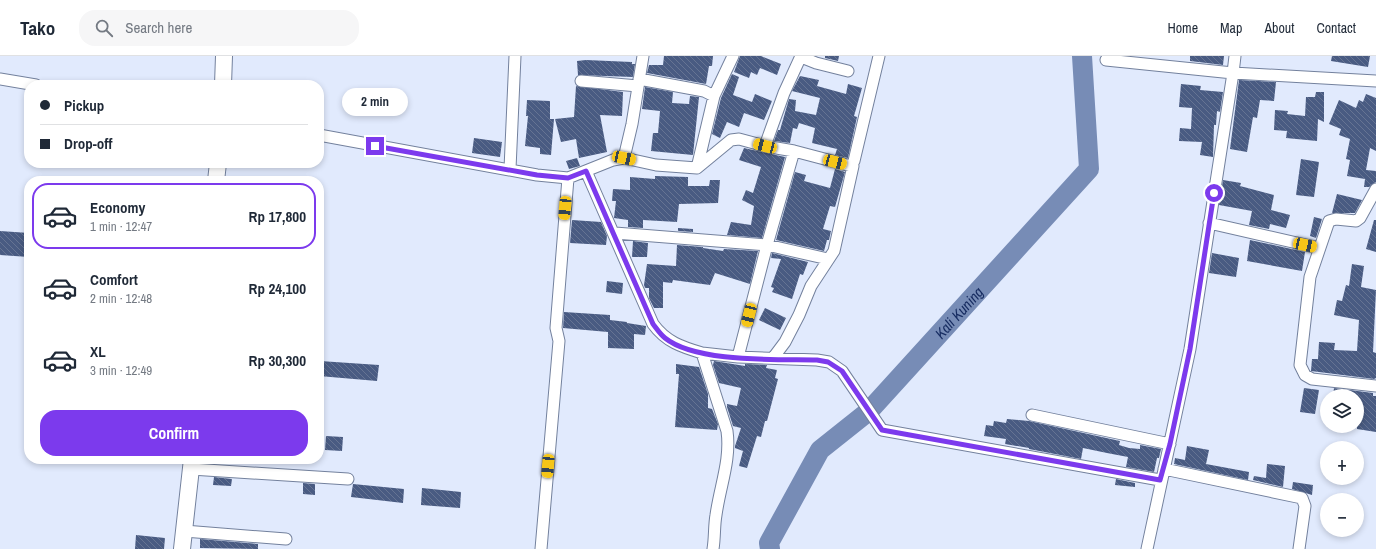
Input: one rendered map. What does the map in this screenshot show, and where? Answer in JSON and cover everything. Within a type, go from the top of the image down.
[{"type":"main road","points":[[223,80],[224,56]]},
{"type":"main road","points":[[182,549],[191,464]]},
{"type":"street","points":[[510,169],[515,56]]},
{"type":"street","points":[[624,158],[643,56]]},
{"type":"street","points":[[697,168],[714,96],[734,56]]},
{"type":"street","points":[[765,146],[784,93],[801,56],[816,63],[848,71]]},
{"type":"street","points":[[773,358],[799,315],[811,286],[834,251],[879,56]]},
{"type":"street","points":[[1147,549],[1160,480],[1170,444],[1190,349],[1235,56]]},
{"type":"street","points":[[1106,60],[1233,73],[1376,81]]},
{"type":"street","points":[[0,79],[24,83]]},
{"type":"street","points":[[581,81],[638,83],[704,91],[714,96]]},
{"type":"street","points":[[324,136],[537,175],[568,178],[613,160],[624,158],[656,165],[697,168],[731,140],[739,140],[853,166]]},
{"type":"street","points":[[738,357],[767,244],[794,152]]},
{"type":"street","points":[[586,171],[615,233],[653,324],[659,332],[673,343],[702,353],[738,357],[828,362],[842,371],[882,430],[1160,480]]},
{"type":"street","points":[[541,549],[559,341],[556,328],[568,178]]},
{"type":"street","points":[[1376,190],[1360,218],[1356,221],[1336,219],[1329,221],[1310,277],[1300,365],[1305,375],[1312,379],[1376,386]]},
{"type":"street","points":[[1209,224],[1319,248]]},
{"type":"street","points":[[615,233],[767,244],[828,259]]},
{"type":"street","points":[[702,353],[727,431],[729,444],[728,457],[715,516],[713,549]]},
{"type":"street","points":[[1032,414],[1170,444]]},
{"type":"street","points":[[191,464],[348,480]]},
{"type":"street","points":[[1164,469],[1302,498],[1305,506],[1299,549]]},
{"type":"street","points":[[184,531],[286,539]]},
{"type":"building","points":[[664,56],[713,56],[712,66],[709,66],[706,84],[647,73],[649,65],[663,65]]},
{"type":"building","points":[[740,56],[761,56],[781,64],[777,75],[760,68],[757,75],[751,72],[749,78],[734,72]]},
{"type":"building","points":[[825,56],[839,56],[838,61],[825,58]]},
{"type":"building","points":[[1190,56],[1224,56],[1223,65],[1190,61]]},
{"type":"building","points":[[1332,56],[1370,56],[1368,67],[1331,61]]},
{"type":"building","points":[[577,61],[632,62],[632,64],[635,64],[633,77],[578,75]]},
{"type":"building","points":[[732,74],[739,77],[733,95],[752,102],[755,94],[772,101],[764,120],[744,113],[739,127],[727,122],[720,138],[712,134],[721,98]]},
{"type":"building","points":[[800,76],[819,80],[817,86],[846,94],[848,84],[862,88],[854,116],[857,117],[848,158],[835,155],[837,149],[812,143],[815,128],[799,123],[797,129],[793,128],[790,143],[774,141],[778,130],[780,130],[789,99],[796,100],[795,111],[816,115],[820,98],[792,91]]},
{"type":"building","points":[[1239,80],[1276,82],[1274,101],[1260,100],[1257,118],[1253,117],[1247,152],[1230,149]]},
{"type":"building","points":[[1181,84],[1201,86],[1200,90],[1223,92],[1220,112],[1217,111],[1216,125],[1214,125],[1213,157],[1200,155],[1202,142],[1179,141],[1180,128],[1191,129],[1192,108],[1179,107]]},
{"type":"building","points":[[576,86],[623,92],[622,116],[600,115],[607,152],[579,158],[576,139],[561,142],[555,119],[574,117]]},
{"type":"building","points":[[645,87],[673,92],[672,103],[689,104],[690,96],[699,97],[693,155],[651,151],[653,133],[658,133],[660,111],[642,109]]},
{"type":"building","points":[[1316,92],[1324,92],[1324,122],[1318,119],[1317,141],[1286,138],[1287,131],[1274,130],[1275,110],[1288,111],[1287,114],[1305,116],[1306,97],[1315,97]]},
{"type":"building","points":[[1366,94],[1376,98],[1376,151],[1370,148],[1366,170],[1376,171],[1376,182],[1369,187],[1364,187],[1365,179],[1347,176],[1350,160],[1346,159],[1350,139],[1339,135],[1341,129],[1329,124],[1339,100],[1356,108],[1359,100],[1363,102]]},
{"type":"building","points":[[527,100],[550,101],[550,119],[554,119],[551,155],[540,154],[540,148],[525,146],[528,116],[526,116]]},
{"type":"building","points":[[474,138],[502,142],[500,157],[472,153]]},
{"type":"building","points":[[744,148],[785,157],[762,238],[727,235],[731,222],[751,225],[754,206],[742,200],[746,190],[753,193],[761,167],[739,160]]},
{"type":"building","points":[[577,158],[580,166],[569,169],[566,161]]},
{"type":"building","points":[[1301,159],[1319,162],[1314,197],[1296,195]]},
{"type":"building","points":[[835,169],[845,172],[835,207],[830,206],[823,229],[831,231],[824,251],[776,240],[795,172],[806,175],[804,181],[830,188]]},
{"type":"building","points":[[655,176],[688,177],[688,186],[709,186],[710,180],[720,180],[718,203],[679,204],[677,222],[643,220],[643,228],[628,227],[628,220],[614,218],[616,201],[612,201],[613,189],[630,190],[630,177],[655,179]]},
{"type":"building","points":[[1223,180],[1241,183],[1240,186],[1274,195],[1271,210],[1290,215],[1286,228],[1270,224],[1269,229],[1249,225],[1252,211],[1219,205]]},
{"type":"building","points":[[1337,194],[1362,200],[1355,213],[1332,213]]},
{"type":"building","points":[[1314,217],[1322,219],[1316,238],[1310,236]]},
{"type":"building","points":[[572,220],[601,222],[607,236],[606,245],[570,243]]},
{"type":"building","points":[[1374,220],[1376,220],[1376,252],[1366,249]]},
{"type":"building","points":[[678,228],[693,229],[693,232],[678,231]]},
{"type":"building","points":[[0,231],[24,233],[24,257],[0,255]]},
{"type":"building","points":[[1250,240],[1305,252],[1302,271],[1247,261]]},
{"type":"building","points":[[633,241],[648,243],[647,257],[632,257]]},
{"type":"building","points":[[677,245],[703,247],[723,251],[724,249],[758,251],[750,284],[715,273],[710,285],[673,280],[672,283],[663,282],[663,308],[654,308],[649,298],[649,288],[645,288],[644,285],[647,264],[676,266]]},
{"type":"building","points":[[772,253],[808,262],[803,275],[800,274],[792,299],[772,292],[774,288],[771,287],[781,259],[771,258]]},
{"type":"building","points":[[1212,253],[1239,258],[1236,277],[1209,273]]},
{"type":"building","points":[[1352,264],[1364,266],[1361,287],[1376,290],[1373,352],[1376,353],[1376,378],[1374,379],[1311,371],[1312,359],[1318,359],[1319,342],[1335,343],[1334,350],[1357,351],[1359,320],[1334,315],[1337,300],[1342,301],[1346,285],[1349,286]]},
{"type":"building","points":[[607,281],[623,283],[622,294],[606,292]]},
{"type":"building","points":[[765,308],[786,318],[780,330],[759,320]]},
{"type":"building","points":[[564,312],[610,315],[610,320],[646,326],[645,335],[634,334],[634,349],[608,348],[608,332],[563,328]]},
{"type":"building","points":[[324,361],[379,365],[377,381],[324,376]]},
{"type":"building","points":[[714,361],[745,366],[745,364],[767,365],[766,368],[777,370],[775,378],[778,379],[767,421],[765,421],[761,437],[757,436],[747,468],[739,466],[743,451],[735,448],[735,446],[741,428],[733,426],[727,407],[727,404],[737,406],[741,388],[719,383],[713,365]]},
{"type":"building","points":[[676,364],[699,367],[708,394],[708,408],[712,409],[718,424],[717,430],[675,427],[679,374],[676,374]]},
{"type":"building","points":[[1304,388],[1319,390],[1315,414],[1300,412]]},
{"type":"building","points":[[1364,392],[1373,393],[1373,396],[1376,396],[1376,432],[1364,430]]},
{"type":"building","points":[[1007,419],[1029,421],[1120,441],[1119,445],[1129,448],[1140,449],[1140,445],[1161,449],[1159,458],[1157,458],[1154,472],[1126,467],[1128,457],[1083,448],[1081,459],[1005,444],[1006,439],[984,436],[986,425],[993,426],[994,421],[1006,423]]},
{"type":"building","points":[[326,436],[343,437],[342,451],[325,450]]},
{"type":"building","points":[[1187,446],[1209,450],[1206,464],[1249,472],[1248,480],[1174,464],[1175,458],[1185,460]]},
{"type":"building","points":[[1267,464],[1285,466],[1283,487],[1253,480],[1254,476],[1266,478]]},
{"type":"building","points":[[214,477],[232,479],[231,486],[213,485]]},
{"type":"building","points":[[1116,479],[1135,483],[1135,487],[1115,485]]},
{"type":"building","points":[[1293,482],[1313,485],[1312,495],[1292,489]]},
{"type":"building","points":[[303,483],[315,484],[315,495],[303,494]]},
{"type":"building","points":[[353,484],[404,489],[403,503],[351,497]]},
{"type":"building","points":[[422,488],[461,492],[460,508],[421,505]]},
{"type":"building","points":[[136,535],[165,538],[164,549],[135,549]]},
{"type":"building","points":[[200,539],[258,544],[258,549],[200,548]]},
{"type":"waterway","name":"Kali Kuning","points":[[770,549],[769,543],[820,450],[869,411],[1089,169],[1082,56]]},
{"type":"route","points":[[375,146],[537,175],[568,178],[586,171],[615,233],[653,324],[666,339],[682,347],[702,353],[738,357],[817,360],[828,362],[842,371],[882,430],[1160,480],[1170,444],[1190,349],[1214,193]]}]
